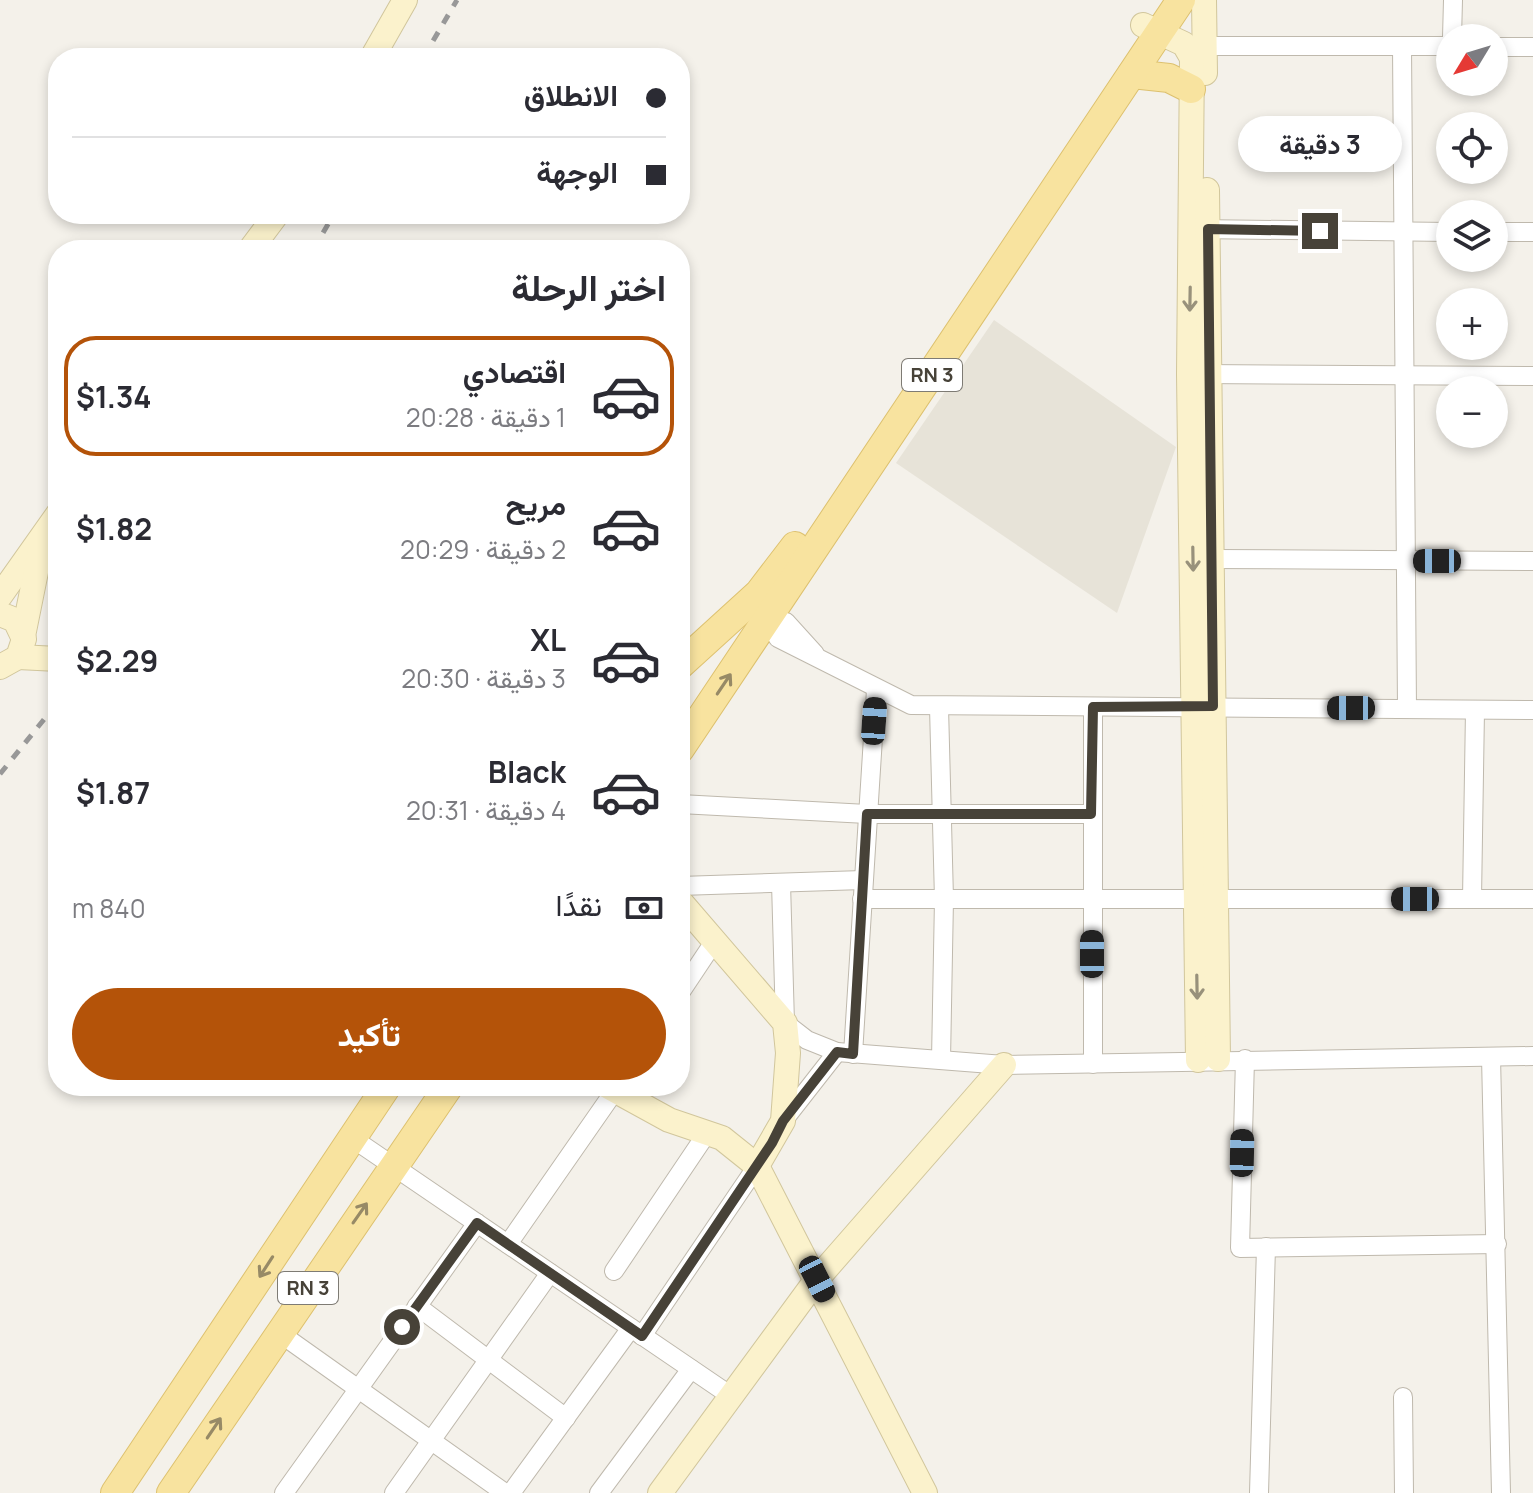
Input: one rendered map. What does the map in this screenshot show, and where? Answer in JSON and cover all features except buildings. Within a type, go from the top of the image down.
[{"type":"main road","name":"RN 3","points":[[690,658],[756,613],[1132,74],[1152,29],[1160,0]]},
{"type":"main road","name":"RN 3","points":[[690,731],[783,563],[1152,29],[1181,0]]},
{"type":"main road","points":[[1132,74],[1157,75],[1191,89]]},
{"type":"main road","name":"RN 3","points":[[115,1493],[380,1096]]},
{"type":"main road","name":"RN 3","points":[[171,1493],[278,1332],[442,1096]]},
{"type":"street","points":[[378,48],[405,0]]},
{"type":"street","points":[[1199,229],[1191,89],[1192,58],[1204,0]]},
{"type":"street","points":[[1452,24],[1453,0]]},
{"type":"street","points":[[1152,29],[1196,46],[1436,46]]},
{"type":"street","points":[[1196,46],[1208,1060]]},
{"type":"street","points":[[1402,46],[1407,709]]},
{"type":"street","points":[[1508,47],[1533,47]]},
{"type":"street","points":[[1199,229],[1436,232]]},
{"type":"street","points":[[1508,232],[1533,232]]},
{"type":"street","points":[[1200,374],[1533,376]]},
{"type":"street","points":[[1200,374],[1213,559],[1204,706]]},
{"type":"street","points":[[0,596],[48,529]]},
{"type":"street","points":[[16,650],[43,537]]},
{"type":"street","points":[[1213,559],[1533,561]]},
{"type":"street","points":[[756,613],[786,622],[815,654],[876,690],[911,705],[1533,710]]},
{"type":"street","points":[[0,614],[15,620],[16,650]]},
{"type":"street","points":[[16,650],[48,656]]},
{"type":"street","points":[[511,1493],[566,1418],[637,1332],[757,1166],[783,1121],[845,1053],[862,890],[876,690]]},
{"type":"street","points":[[939,707],[944,899],[941,1060]]},
{"type":"street","points":[[1093,707],[1093,1064]]},
{"type":"street","points":[[1472,899],[1475,710]]},
{"type":"street","points":[[690,805],[867,814],[1091,814]]},
{"type":"street","points":[[690,886],[781,883],[944,899],[1533,899]]},
{"type":"street","points":[[781,883],[788,1043],[783,1121]]},
{"type":"street","points":[[690,913],[785,1023],[807,1040],[845,1053],[1004,1065],[1533,1056]]},
{"type":"street","points":[[690,978],[714,942]]},
{"type":"street","points":[[1491,1057],[1501,1493]]},
{"type":"street","points":[[1245,1059],[1240,1248],[1497,1244]]},
{"type":"street","points":[[660,1493],[817,1279],[1004,1065]]},
{"type":"street","points":[[508,1244],[608,1096]]},
{"type":"street","points":[[625,1096],[650,1112],[736,1145],[757,1166],[925,1493]]},
{"type":"street","points":[[614,1271],[707,1133]]},
{"type":"street","points":[[352,1138],[731,1396]]},
{"type":"street","points":[[284,1493],[477,1223]]},
{"type":"street","points":[[1259,1493],[1266,1247]]},
{"type":"street","points":[[394,1493],[550,1273]]},
{"type":"street","points":[[417,1306],[566,1418]]},
{"type":"street","points":[[278,1332],[505,1493]]},
{"type":"street","points":[[599,1493],[691,1369]]},
{"type":"street","points":[[1403,1397],[1404,1493]]},
{"type":"shaded area","points":[[994,320],[1176,447],[1117,613],[896,463]]},
{"type":"railway","points":[[429,48],[457,0]]},
{"type":"railway","points":[[319,240],[328,224]]},
{"type":"railway","points":[[0,774],[48,714]]},
{"type":"route","points":[[402,1327],[477,1223],[642,1336],[772,1143],[783,1121],[837,1052],[853,1054],[867,814],[1091,814],[1093,707],[1213,706],[1208,229],[1320,231]]}]
